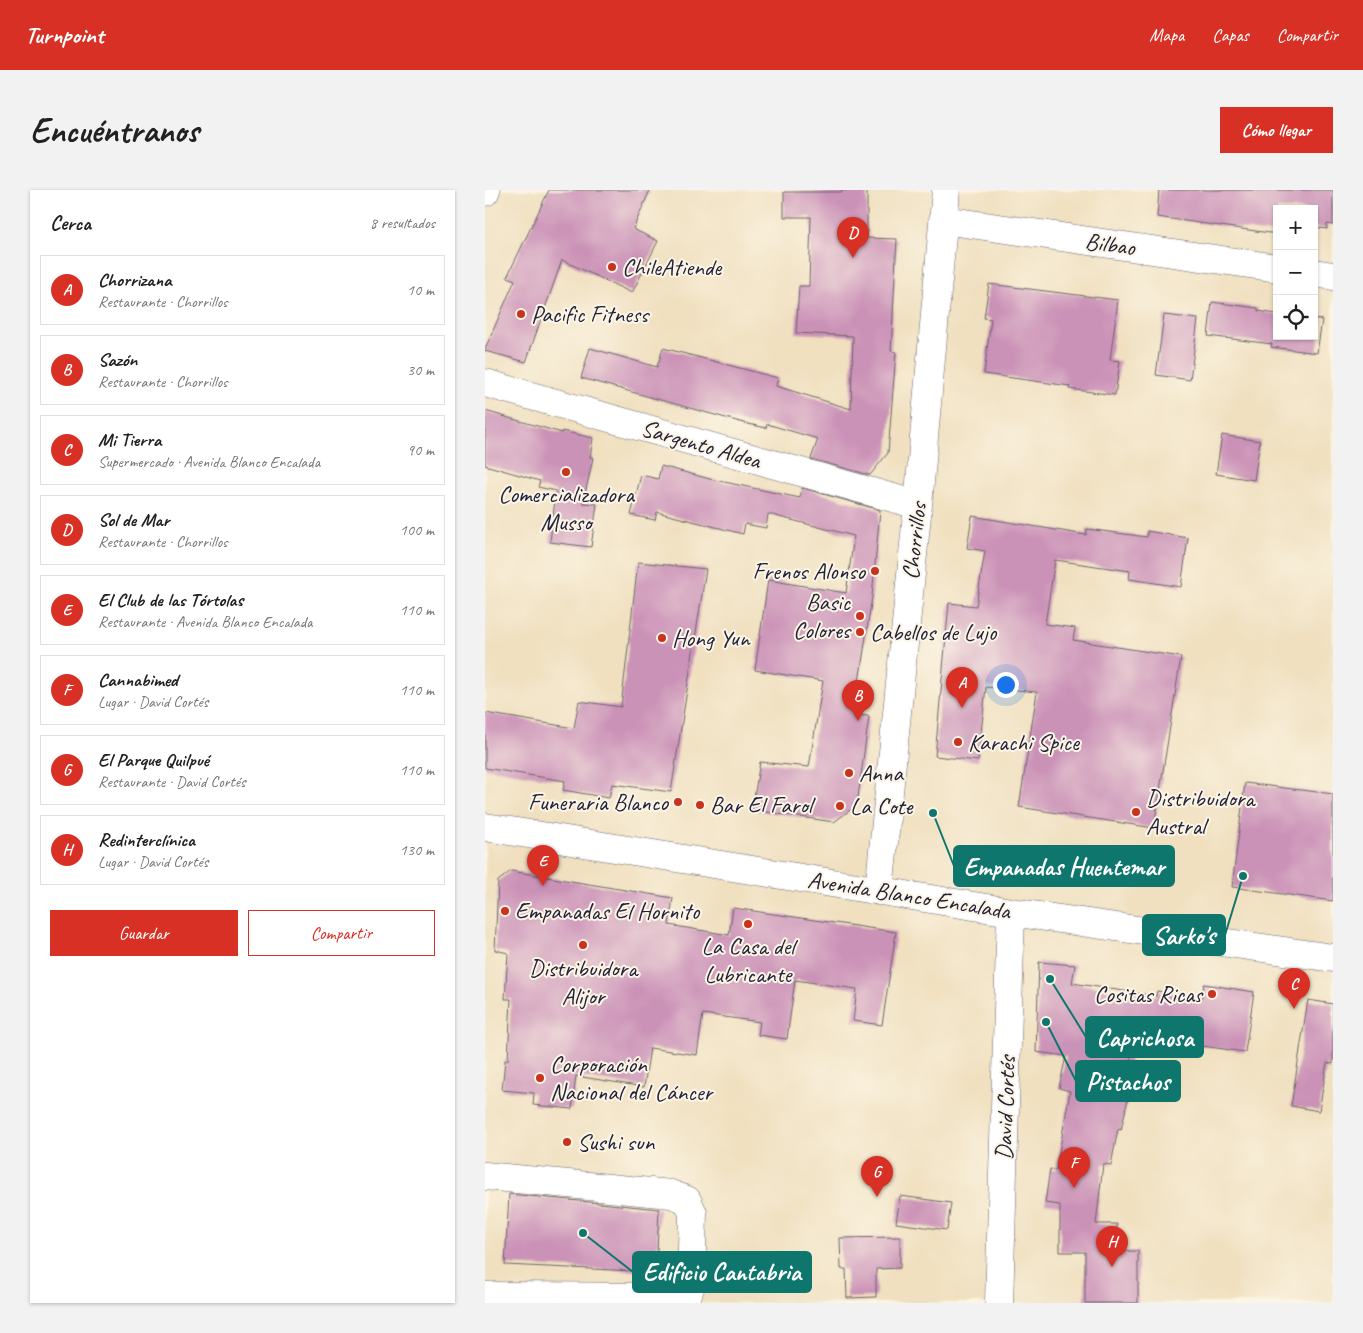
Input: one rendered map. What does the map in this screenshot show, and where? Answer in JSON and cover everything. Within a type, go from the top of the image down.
[{"type":"street","name":"Chorrillos","points":[[879,891],[918,505],[946,190]]},
{"type":"street","name":"Bilbao","points":[[943,220],[1273,267]]},
{"type":"street","points":[[1318,274],[1333,276]]},
{"type":"street","name":"Sargento Aldea","points":[[485,383],[918,505]]},
{"type":"street","name":"Avenida Blanco Encalada","points":[[485,828],[1011,912],[1333,958]]},
{"type":"street","name":"David Cortés","points":[[999,1303],[1011,912]]},
{"type":"street","points":[[485,1176],[671,1194],[687,1200],[693,1213],[691,1285],[689,1291],[681,1297],[485,1296]]},
{"type":"building","points":[[549,190],[650,190],[633,229],[658,241],[632,293],[562,260],[526,362],[485,351],[485,349],[515,280],[507,277]]},
{"type":"building","points":[[842,190],[867,190],[867,238],[897,239],[891,351],[896,352],[888,453],[870,475],[811,459],[818,439],[767,424],[766,428],[744,423],[581,378],[590,348],[657,367],[663,348],[778,378],[776,386],[851,409],[853,336],[796,333],[799,286],[809,286],[811,217],[784,217],[784,192],[842,192]]},
{"type":"building","points":[[1159,190],[1333,190],[1333,225],[1327,224],[1327,229],[1318,228],[1318,205],[1273,205],[1273,233],[1157,217]]},
{"type":"building","points":[[989,284],[1118,300],[1110,360],[1120,361],[1115,395],[1069,389],[1070,386],[984,374],[991,319],[984,318]]},
{"type":"building","points":[[1212,302],[1258,308],[1258,311],[1273,313],[1273,340],[1318,340],[1318,320],[1322,320],[1317,353],[1271,347],[1272,344],[1208,336]]},
{"type":"building","points":[[1164,315],[1198,319],[1190,380],[1156,375]]},
{"type":"building","points":[[485,411],[562,433],[562,431],[593,438],[590,457],[593,458],[583,503],[597,504],[591,547],[550,542],[556,491],[538,487],[540,481],[485,465]]},
{"type":"building","points":[[1222,435],[1260,441],[1254,480],[1216,474]]},
{"type":"building","points":[[661,466],[710,479],[800,498],[802,488],[880,510],[872,597],[854,715],[869,716],[857,805],[834,822],[752,810],[760,762],[809,767],[823,681],[755,670],[768,580],[846,593],[854,536],[768,514],[766,528],[745,524],[743,534],[657,512],[655,520],[631,515],[641,475],[658,479]]},
{"type":"building","points":[[972,516],[1086,535],[1087,529],[1147,537],[1147,531],[1188,538],[1181,587],[1129,579],[1130,571],[1055,560],[1045,624],[1075,628],[1073,640],[1181,657],[1154,828],[1019,807],[1037,692],[986,687],[978,761],[935,756],[949,603],[976,606],[985,551],[967,548]]},
{"type":"building","name":"Hong Yun","points":[[638,562],[706,569],[671,792],[612,784],[609,798],[563,790],[565,781],[485,768],[485,713],[574,728],[579,701],[621,707]]},
{"type":"building","points":[[1245,783],[1333,794],[1333,901],[1232,887]]},
{"type":"building","points":[[511,871],[673,898],[669,925],[729,935],[733,908],[896,932],[882,1025],[853,1021],[857,989],[795,980],[787,1039],[758,1035],[760,1022],[703,1014],[697,1055],[650,1048],[644,1087],[576,1076],[572,1109],[533,1105],[534,1093],[502,1090],[505,1060],[508,1060],[511,999],[505,999],[508,953],[495,950],[498,881]]},
{"type":"building","points":[[1039,962],[1075,965],[1072,983],[1156,996],[1157,991],[1202,997],[1204,984],[1254,992],[1245,1052],[1195,1045],[1196,1039],[1134,1031],[1128,1080],[1132,1081],[1121,1130],[1118,1129],[1111,1165],[1103,1164],[1096,1224],[1117,1224],[1117,1251],[1138,1251],[1138,1303],[1085,1303],[1085,1252],[1060,1252],[1060,1205],[1045,1203],[1050,1169],[1056,1170],[1070,1091],[1059,1088],[1066,1056],[1036,1052]]},
{"type":"building","points":[[1308,1000],[1333,1004],[1333,1064],[1327,1063],[1319,1111],[1291,1106]]},
{"type":"building","points":[[509,1194],[659,1209],[656,1272],[505,1265]]},
{"type":"building","points":[[900,1196],[951,1203],[947,1230],[896,1223]]},
{"type":"building","points":[[900,1237],[900,1268],[876,1269],[876,1297],[847,1298],[846,1269],[841,1269],[840,1238]]},
{"type":"place","name":"Sol de Mar","points":[[853,258]]},
{"type":"place","name":"ChileAtiende","points":[[612,267]]},
{"type":"place","name":"Pacific Fitness","points":[[521,314]]},
{"type":"place","name":"Comercializadora Musso","points":[[566,472]]},
{"type":"place","name":"Frenos Alonso","points":[[875,571]]},
{"type":"place","name":"Basic Colores","points":[[860,616]]},
{"type":"place","name":"Cabellos de Lujo","points":[[860,632]]},
{"type":"place","name":"Hong Yun","points":[[662,638]]},
{"type":"place","name":"Chorrizana","points":[[962,708]]},
{"type":"place","name":"Sazón","points":[[858,721]]},
{"type":"place","name":"Karachi Spice","points":[[958,742]]},
{"type":"place","name":"Anna","points":[[849,773]]},
{"type":"place","name":"Funeraria Blanco","points":[[678,802]]},
{"type":"place","name":"Bar El Farol","points":[[700,805]]},
{"type":"place","name":"La Cote","points":[[840,806]]},
{"type":"place","name":"Distribuidora Austral","points":[[1136,812]]},
{"type":"place","name":"Empanadas Huentemar","points":[[933,813]]},
{"type":"place","name":"Sarko's","points":[[1243,876]]},
{"type":"place","name":"El Club de las Tórtolas","points":[[543,886]]},
{"type":"place","name":"Empanadas El Hornito","points":[[505,911]]},
{"type":"place","name":"La Casa del Lubricante","points":[[748,924]]},
{"type":"place","name":"Distribuidora Alijor","points":[[583,945]]},
{"type":"place","name":"Caprichosa","points":[[1050,979]]},
{"type":"place","name":"Cositas Ricas","points":[[1212,994]]},
{"type":"place","name":"Mi Tierra","points":[[1294,1009]]},
{"type":"place","name":"Pistachos","points":[[1046,1022]]},
{"type":"place","name":"Corporación Nacional del Cáncer","points":[[540,1078]]},
{"type":"place","name":"Sushi sun","points":[[567,1142]]},
{"type":"place","name":"Cannabimed","points":[[1074,1188]]},
{"type":"place","name":"El Parque Quilpué","points":[[877,1197]]},
{"type":"place","name":"Edificio Cantabria","points":[[583,1233]]},
{"type":"place","name":"Redinterclínica","points":[[1112,1267]]}]
